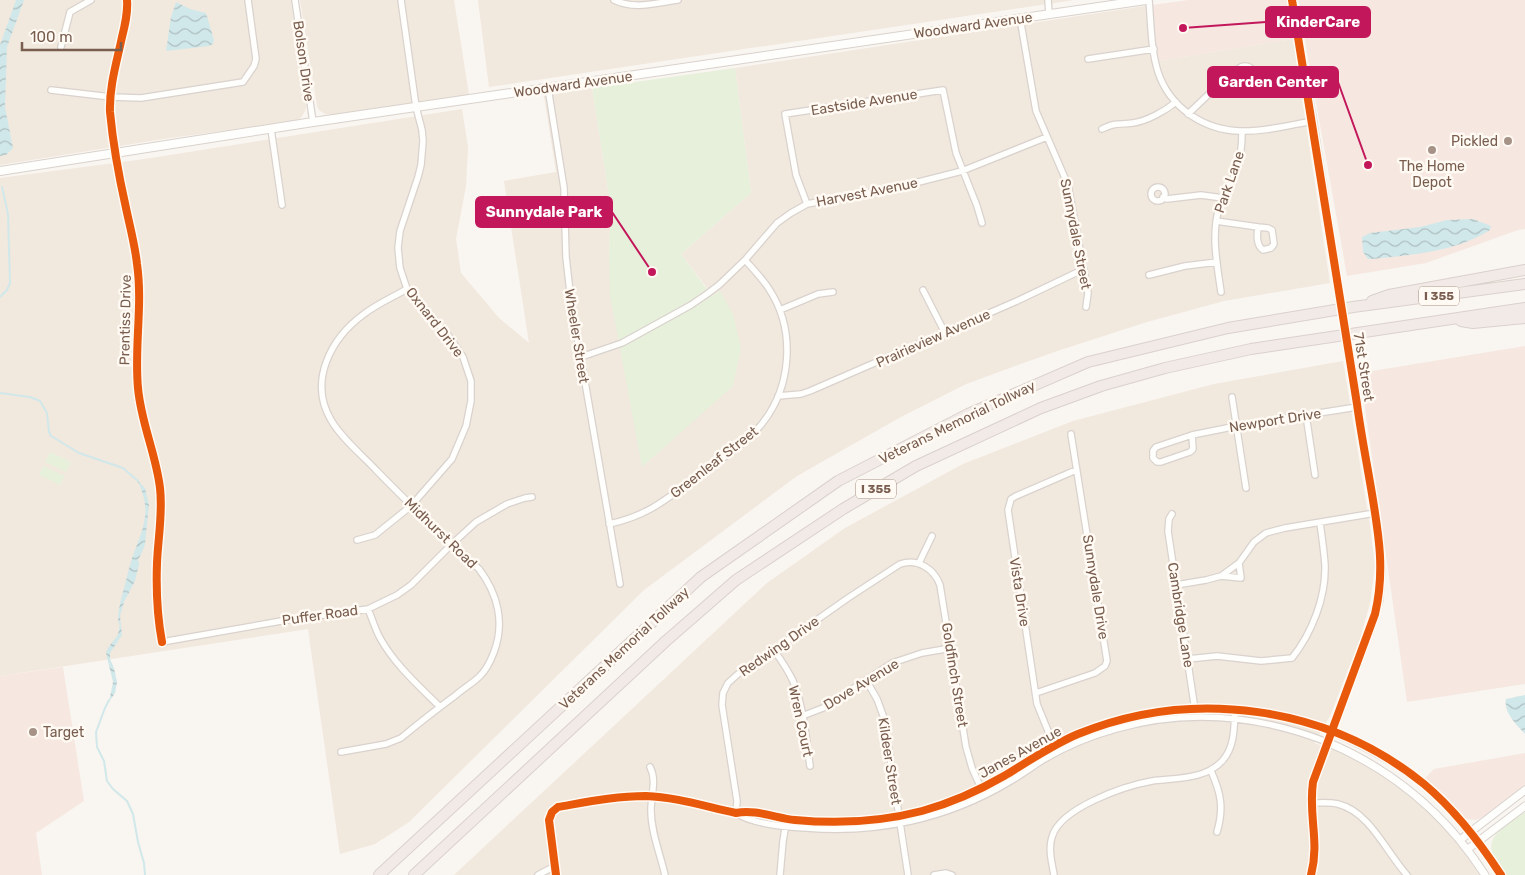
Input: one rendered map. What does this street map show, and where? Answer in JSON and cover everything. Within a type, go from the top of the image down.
[{"type":"highway","points":[[1353,307],[1388,294],[1525,270]]},
{"type":"highway","name":"Veterans Memorial Tollway","points":[[379,875],[701,577],[838,481],[968,414],[1088,362],[1228,328],[1353,307],[1525,284]]},
{"type":"highway","name":"Veterans Memorial Tollway","points":[[414,875],[666,641],[736,580],[843,509],[916,466],[1041,408],[1101,386],[1165,368],[1251,349],[1525,308]]},
{"type":"highway","points":[[1451,319],[1473,323],[1525,318]]},
{"type":"main road","name":"Woodward Avenue","points":[[0,171],[313,122],[1147,0]]},
{"type":"street","points":[[61,47],[70,12],[91,0]]},
{"type":"street","name":"Prentiss Drive","points":[[127,0],[127,18],[114,76],[110,113],[135,248],[139,280],[137,366],[139,401],[154,458],[160,490],[161,515],[156,594],[162,642]]},
{"type":"street","points":[[51,90],[111,97],[141,98],[243,82],[254,66],[256,59],[248,0]]},
{"type":"street","name":"Bolson Drive","points":[[295,0],[313,122]]},
{"type":"street","name":"Oxnard Drive","points":[[357,540],[375,535],[411,506],[452,459],[470,413],[472,392],[469,373],[459,350],[407,288],[400,268],[398,248],[402,224],[421,164],[422,130],[416,107],[401,0]]},
{"type":"street","points":[[614,0],[633,6],[678,0]]},
{"type":"street","points":[[1048,0],[1049,14]]},
{"type":"street","points":[[1147,0],[1154,49],[1161,79],[1176,102],[1188,114],[1221,130],[1242,131],[1313,121]]},
{"type":"street","name":"71st Street","points":[[1292,0],[1313,121],[1382,560],[1378,600],[1370,630],[1332,731]]},
{"type":"street","name":"Sunnydale Street","points":[[1020,18],[1034,102],[1068,185],[1088,293],[1086,307]]},
{"type":"street","points":[[1088,59],[1154,49]]},
{"type":"street","points":[[1188,114],[1209,94],[1237,80]]},
{"type":"street","name":"Wheeler Street","points":[[548,88],[564,188],[568,279],[620,584]]},
{"type":"street","name":"Eastside Avenue","points":[[807,204],[796,175],[785,114],[943,90],[956,153],[962,171]]},
{"type":"street","points":[[1102,129],[1112,124],[1139,122],[1176,102]]},
{"type":"street","points":[[270,129],[282,205]]},
{"type":"street","name":"Park Lane","points":[[1221,292],[1216,262],[1216,220],[1223,198],[1237,170],[1242,131]]},
{"type":"street","name":"Harvest Avenue","points":[[581,357],[622,343],[691,305],[719,285],[777,224],[807,204],[899,187],[962,171],[1047,137]]},
{"type":"street","points":[[962,171],[982,223]]},
{"type":"street","points":[[1163,198],[1201,195],[1223,198]]},
{"type":"street","points":[[1216,220],[1258,227]]},
{"type":"street","name":"Greenleaf Street","points":[[609,524],[627,520],[648,511],[738,447],[762,424],[778,396],[786,369],[786,331],[780,310],[770,289],[744,260]]},
{"type":"street","points":[[1149,274],[1185,266],[1216,262]]},
{"type":"street","name":"Prairieview Avenue","points":[[778,396],[810,391],[1017,301],[1084,268]]},
{"type":"street","name":"Midhurst Road","points":[[341,752],[386,744],[396,740],[481,675],[492,655],[499,627],[498,606],[490,586],[478,569],[411,506],[333,424],[325,406],[322,388],[325,363],[338,339],[364,313],[407,288]]},
{"type":"street","points":[[923,290],[944,333]]},
{"type":"street","points":[[780,310],[818,294],[833,292]]},
{"type":"street","points":[[1232,397],[1246,488]]},
{"type":"street","name":"Newport Drive","points":[[1192,435],[1193,449],[1190,452],[1161,462],[1157,462],[1153,458],[1153,451],[1156,447],[1192,435],[1357,407]]},
{"type":"street","points":[[1306,415],[1315,475]]},
{"type":"street","name":"Sunnydale Drive","points":[[1036,693],[1095,673],[1105,666],[1108,661],[1071,434]]},
{"type":"street","name":"Vista Drive","points":[[1058,752],[1040,712],[1036,693],[1008,510],[1011,500],[1016,496],[1076,470]]},
{"type":"street","name":"Puffer Road","points":[[162,642],[303,617],[368,608],[397,595],[412,585],[476,522],[507,504],[532,497]]},
{"type":"street","points":[[1221,576],[1238,563],[1254,542],[1266,533],[1375,513]]},
{"type":"street","name":"Cambridge Lane","points":[[1172,514],[1169,519],[1168,531],[1195,717]]},
{"type":"street","points":[[1188,659],[1217,656],[1261,661],[1294,661],[1318,609],[1322,594],[1325,566],[1320,523]]},
{"type":"street","points":[[919,563],[932,536]]},
{"type":"street","name":"Redwing Drive","points":[[736,813],[738,801],[722,705],[722,696],[728,682],[900,564],[906,562],[919,563]]},
{"type":"street","name":"Goldfinch Street","points":[[919,563],[933,572],[940,585],[966,746],[972,768],[984,795]]},
{"type":"street","points":[[1176,585],[1221,576],[1241,578],[1238,563]]},
{"type":"street","points":[[368,608],[379,637],[391,655],[440,707]]},
{"type":"street","name":"Dove Avenue","points":[[802,716],[823,708],[884,667],[901,659],[951,648]]},
{"type":"street","name":"Wren Court","points":[[774,650],[792,681],[802,716],[810,766]]},
{"type":"street","name":"Kildeer Street","points":[[866,680],[877,699],[884,718],[908,875]]},
{"type":"street","name":"Janes Avenue","points":[[736,813],[745,811],[786,819],[842,822],[899,816],[940,805],[981,788],[1054,745],[1117,721],[1162,711],[1195,708],[1235,710],[1284,716],[1304,721],[1367,747],[1406,770],[1461,819],[1479,841],[1501,875]]},
{"type":"street","points":[[1054,875],[1050,848],[1051,838],[1060,824],[1071,814],[1096,800],[1128,787],[1211,771],[1229,752],[1235,710]]},
{"type":"street","name":"Janes Avenue","points":[[555,866],[549,826],[550,814],[558,808],[625,797],[652,797],[736,813],[744,818],[786,826],[838,830],[875,828],[939,814],[984,795],[1008,783],[1058,752],[1100,734],[1160,719],[1195,717],[1234,718],[1280,726],[1327,742],[1366,760],[1394,778],[1429,806],[1468,849],[1485,875]]},
{"type":"street","points":[[1310,875],[1315,858],[1311,803],[1313,782],[1332,731]]},
{"type":"street","points":[[650,767],[654,774],[651,810],[665,875]]},
{"type":"street","points":[[1211,771],[1219,789],[1221,800],[1217,832]]},
{"type":"street","points":[[1460,840],[1525,790]]},
{"type":"street","points":[[1311,803],[1337,804],[1352,810],[1369,824],[1396,863],[1407,875]]},
{"type":"street","points":[[1468,849],[1525,806]]},
{"type":"street","points":[[780,875],[786,819]]},
{"type":"street","points":[[538,875],[555,866],[556,875]]},
{"type":"street","points":[[934,875],[946,873],[952,875]]},
{"type":"shaded area","points":[[0,0],[291,0],[306,109],[301,118],[294,121],[163,139],[0,165]]},
{"type":"shaded area","points":[[300,0],[454,0],[469,95],[335,115],[325,114],[317,106]]},
{"type":"shaded area","points":[[478,0],[1074,0],[489,87]]},
{"type":"shaded area","points":[[1188,0],[1287,0],[1293,39],[1152,62],[1145,6]]},
{"type":"shaded area","points":[[1299,0],[1525,0],[1525,229],[1426,263],[1347,276]]},
{"type":"shaded area","points":[[1145,6],[1152,62],[1293,39],[1330,283],[1224,301],[1147,322],[1054,352],[966,384],[899,418],[797,476],[644,590],[409,822],[375,844],[340,854],[308,629],[0,676],[0,178],[145,159],[462,109],[468,147],[466,186],[456,239],[461,273],[499,318],[529,343],[504,181],[556,172],[544,96],[592,88],[611,208],[609,251],[642,466],[719,291],[713,296],[681,254],[751,193],[735,68]]},
{"type":"shaded area","points":[[1525,346],[1525,684],[1407,702],[1360,373]]},
{"type":"shaded area","points":[[1343,361],[1375,566],[1370,603],[1360,639],[1330,716],[1314,743],[1353,757],[1382,774],[1416,798],[1452,835],[1479,875],[454,875],[767,583],[845,528],[963,464],[1073,421],[1214,384]]},
{"type":"shaded area","points":[[63,667],[84,801],[36,833],[42,875],[0,875],[0,676]]},
{"type":"shaded area","points":[[1525,753],[1525,786],[1486,816],[1476,820],[1466,819],[1424,779],[1434,769]]},
{"type":"green space","points":[[735,68],[751,193],[681,254],[712,296],[720,291],[733,314],[741,348],[733,386],[642,467],[610,295],[609,251],[611,208],[592,88]]},
{"type":"green space","points":[[50,452],[71,462],[66,472],[45,462]]},
{"type":"green space","points":[[43,466],[65,476],[60,485],[39,475]]},
{"type":"green space","points":[[1525,812],[1525,875],[1506,875],[1494,858],[1491,845],[1493,839],[1502,828]]},
{"type":"water","points":[[16,0],[24,0],[7,47],[5,107],[13,148],[6,155],[0,156],[0,45]]},
{"type":"water","points":[[176,2],[190,9],[206,13],[214,40],[213,44],[166,51],[171,17]]},
{"type":"water","points":[[1473,219],[1491,226],[1490,230],[1448,248],[1418,254],[1372,259],[1368,259],[1363,252],[1362,237],[1370,233],[1420,227],[1447,220]]},
{"type":"water","points":[[137,480],[145,488],[149,505],[145,544],[138,560],[139,564],[135,581],[124,602],[120,616],[122,635],[110,653],[117,682],[115,693],[109,702],[113,682],[106,653],[118,633],[121,599],[145,519],[145,501]]},
{"type":"water","points":[[1525,695],[1525,734],[1511,718],[1507,709],[1506,699]]},
{"type":"waterway","points":[[0,297],[7,290],[10,283],[8,214],[2,187]]},
{"type":"waterway","points":[[0,393],[30,397],[40,401],[47,413],[51,436],[79,453],[123,468],[138,481]]},
{"type":"waterway","points":[[109,700],[96,732],[97,747],[104,761],[107,781],[127,801],[133,814],[145,875]]},
{"type":"cycle path","points":[[127,0],[126,19],[112,84],[110,112],[116,160],[135,250],[139,279],[138,388],[145,426],[158,475],[161,497],[157,583],[162,642]]},
{"type":"cycle path","points":[[1292,0],[1375,509],[1380,554],[1380,583],[1375,614],[1313,782],[1314,851],[1311,875]]},
{"type":"cycle path","points":[[556,875],[549,820],[552,812],[558,807],[613,798],[646,796],[680,800],[736,813],[758,813],[795,820],[843,822],[890,818],[922,811],[964,796],[994,781],[1068,738],[1122,719],[1167,711],[1213,709],[1258,712],[1303,722],[1346,737],[1386,758],[1424,784],[1446,804],[1475,838],[1501,875]]},
{"type":"place","name":"KinderCare","points":[[1183,28]]},
{"type":"place","name":"Pickled","points":[[1508,141]]},
{"type":"place","name":"The Home Depot","points":[[1432,150]]},
{"type":"place","name":"Garden Center","points":[[1368,165]]},
{"type":"place","name":"Sunnydale Park","points":[[652,272]]},
{"type":"place","name":"Target","points":[[33,732]]}]
